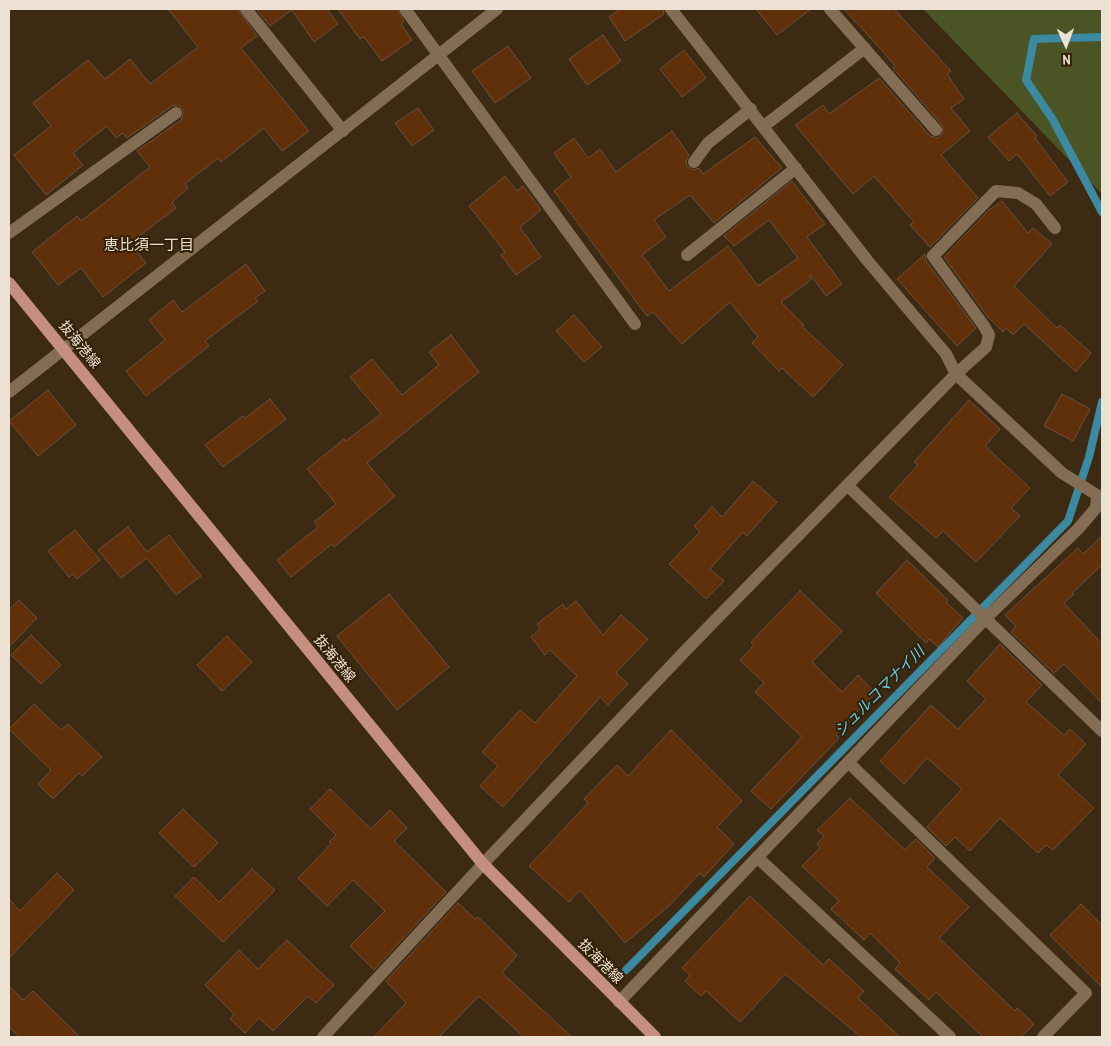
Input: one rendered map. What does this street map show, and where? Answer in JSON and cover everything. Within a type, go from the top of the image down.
[{"type":"main road","name":"抜海港線","points":[[9,283],[483,864],[655,1037]]},
{"type":"street","points":[[246,9],[343,131]]},
{"type":"street","points":[[405,9],[636,324]]},
{"type":"street","points":[[9,392],[497,9]]},
{"type":"street","points":[[619,1002],[986,618],[1078,529],[1099,502],[1062,473],[956,374],[946,354],[867,260],[751,109],[671,9]]},
{"type":"street","points":[[830,9],[936,130]]},
{"type":"street","points":[[764,126],[865,48]]},
{"type":"street","points":[[694,162],[708,143],[751,109]]},
{"type":"street","points":[[9,233],[176,113]]},
{"type":"street","points":[[687,255],[796,168]]},
{"type":"street","points":[[323,1037],[483,864],[681,655],[956,374],[986,347],[989,335],[984,326],[932,256],[996,190],[1018,193],[1036,204],[1055,228]]},
{"type":"street","points":[[847,486],[1102,731]]},
{"type":"street","points":[[848,762],[1086,993],[1043,1037]]},
{"type":"street","points":[[758,857],[950,1037]]},
{"type":"green space","points":[[923,9],[1102,9],[1102,194]]},
{"type":"building","points":[[168,9],[238,9],[257,36],[241,48],[309,131],[282,151],[264,128],[221,162],[218,158],[185,184],[188,188],[172,202],[176,208],[130,243],[146,263],[103,297],[81,268],[58,285],[32,252],[77,216],[81,221],[150,167],[137,151],[181,120],[184,112],[179,105],[172,106],[127,138],[123,133],[116,138],[107,126],[73,153],[83,165],[46,195],[14,155],[51,126],[33,103],[88,60],[105,79],[130,59],[150,84],[198,47]]},
{"type":"building","points":[[256,9],[327,9],[338,24],[314,42],[292,10],[270,26]]},
{"type":"building","points":[[338,9],[397,9],[404,21],[401,24],[412,40],[382,61],[364,37],[360,39]]},
{"type":"building","points":[[620,9],[663,9],[664,14],[625,41],[609,17]]},
{"type":"building","points":[[756,9],[811,9],[777,35]]},
{"type":"building","points":[[844,9],[894,9],[951,71],[947,74],[964,99],[951,108],[970,131],[941,155],[978,198],[930,247],[910,225],[914,222],[874,176],[853,194],[795,125],[823,105],[829,114],[879,78],[930,136],[938,138],[943,133],[942,125],[893,68],[895,66]]},
{"type":"building","points":[[603,35],[621,61],[587,85],[569,59]]},
{"type":"building","points":[[508,46],[531,78],[495,103],[472,71]]},
{"type":"building","points":[[684,50],[706,78],[682,97],[660,69]]},
{"type":"building","points":[[418,108],[434,130],[412,146],[395,123]]},
{"type":"building","points":[[1017,113],[1037,136],[1035,138],[1068,182],[1050,196],[1017,154],[1009,161],[988,137]]},
{"type":"building","points":[[672,131],[689,155],[686,161],[687,166],[693,170],[699,168],[703,174],[755,137],[782,168],[714,223],[690,195],[654,220],[666,237],[642,255],[669,291],[728,246],[758,286],[798,258],[769,220],[734,246],[724,236],[792,181],[825,224],[807,237],[842,284],[826,296],[811,275],[809,276],[812,279],[781,302],[804,325],[802,326],[843,365],[813,397],[782,368],[779,371],[752,343],[758,337],[730,302],[682,344],[653,312],[647,316],[554,191],[571,177],[554,153],[574,138],[588,158],[600,149],[616,172]]},
{"type":"building","points":[[505,176],[517,191],[523,186],[541,210],[520,227],[541,257],[516,275],[501,255],[505,252],[469,206]]},
{"type":"building","points":[[1002,201],[1028,233],[1033,228],[1052,244],[1014,286],[1057,328],[1060,325],[1091,353],[1076,372],[1024,324],[1013,335],[1006,328],[1003,332],[988,317],[944,257],[989,210]]},
{"type":"building","points":[[925,254],[926,261],[976,328],[957,346],[897,279]]},
{"type":"building","points":[[246,264],[265,291],[255,298],[258,301],[205,341],[209,346],[146,396],[126,371],[165,340],[149,320],[173,300],[182,312]]},
{"type":"building","points":[[574,315],[602,347],[584,362],[556,331]]},
{"type":"building","points":[[451,335],[479,372],[367,463],[395,496],[334,547],[332,544],[291,577],[277,560],[318,527],[314,522],[336,504],[307,469],[344,439],[346,441],[381,414],[350,377],[372,359],[402,395],[439,365],[429,352]]},
{"type":"building","points":[[48,390],[76,425],[38,456],[9,421]]},
{"type":"building","points":[[1062,394],[1090,409],[1073,441],[1044,426]]},
{"type":"building","points":[[270,399],[286,419],[223,467],[205,445],[243,416],[245,418]]},
{"type":"building","points":[[969,400],[1000,429],[985,446],[1030,488],[1011,508],[1020,516],[976,562],[943,531],[936,538],[889,497],[918,465],[914,462]]},
{"type":"building","points":[[753,481],[777,502],[747,536],[743,532],[710,569],[724,581],[706,599],[669,564],[700,532],[694,526],[712,507],[722,517]]},
{"type":"building","points":[[128,527],[147,552],[169,535],[201,576],[176,595],[147,558],[121,578],[98,550]]},
{"type":"building","points":[[75,530],[100,560],[77,579],[73,574],[69,577],[48,551]]},
{"type":"building","points":[[1102,536],[1102,565],[1064,603],[1102,644],[1102,703],[1064,664],[1054,673],[1011,632],[1016,626],[1005,615],[1078,548],[1083,554]]},
{"type":"building","points":[[907,560],[948,600],[946,602],[963,618],[938,647],[929,639],[926,643],[876,593]]},
{"type":"building","points":[[800,591],[842,631],[812,662],[842,692],[858,675],[875,693],[836,734],[839,738],[771,809],[751,791],[802,737],[755,692],[764,683],[740,660],[754,645],[751,642]]},
{"type":"building","points":[[389,594],[449,667],[397,710],[337,636]]},
{"type":"building","points":[[19,600],[37,618],[9,647],[9,610]]},
{"type":"building","points":[[576,601],[603,635],[621,615],[648,639],[616,673],[628,684],[608,705],[600,697],[503,807],[480,786],[498,766],[482,752],[520,710],[535,723],[577,676],[550,650],[545,655],[531,637],[540,629],[537,624],[563,604],[566,609]]},
{"type":"building","points":[[31,635],[61,665],[41,684],[11,655]]},
{"type":"building","points":[[227,636],[252,662],[222,691],[197,665]]},
{"type":"building","points":[[1000,644],[1042,685],[1026,702],[1064,735],[1070,729],[1086,744],[1058,775],[1094,808],[1053,850],[1046,845],[1038,853],[1000,818],[970,851],[955,837],[946,846],[927,827],[962,789],[927,758],[904,784],[880,761],[931,705],[958,729],[986,699],[967,681]]},
{"type":"building","points":[[34,704],[61,730],[68,724],[102,757],[82,776],[79,773],[53,799],[38,784],[51,770],[9,729]]},
{"type":"building","points":[[671,730],[742,801],[717,827],[734,844],[704,877],[700,873],[669,906],[625,943],[580,890],[569,902],[529,866],[588,803],[584,799],[617,765],[628,776]]},
{"type":"building","points":[[330,789],[371,829],[390,810],[407,828],[394,841],[446,892],[374,970],[350,946],[385,911],[353,880],[327,906],[298,878],[331,844],[329,842],[336,835],[310,809]]},
{"type":"building","points":[[850,798],[905,850],[916,839],[935,858],[927,867],[969,907],[939,938],[1015,1011],[1017,1008],[1034,1024],[1021,1037],[983,1037],[936,992],[929,1000],[895,969],[900,963],[870,933],[864,940],[831,909],[839,901],[802,866],[820,848],[817,844],[824,836],[817,830]]},
{"type":"building","points":[[183,809],[218,843],[194,867],[159,833]]},
{"type":"building","points":[[252,869],[275,890],[223,942],[175,896],[194,877],[219,902]]},
{"type":"building","points":[[57,873],[74,890],[9,958],[9,899],[20,911]]},
{"type":"building","points":[[750,896],[823,965],[829,959],[864,991],[858,998],[900,1037],[861,1037],[785,974],[740,1022],[706,991],[701,996],[685,981],[690,975],[682,968]]},
{"type":"building","points":[[458,903],[475,919],[478,917],[517,955],[502,973],[572,1037],[524,1037],[479,996],[439,1037],[374,1037],[406,1003],[386,981]]},
{"type":"building","points":[[1081,904],[1102,925],[1102,987],[1050,935]]},
{"type":"building","points":[[287,940],[334,985],[316,1003],[308,996],[273,1031],[259,1018],[245,1033],[230,1019],[234,1014],[205,985],[239,950],[258,969]]},
{"type":"building","points":[[9,986],[23,1000],[33,991],[80,1037],[19,1037],[9,1027]]},
{"type":"waterway","name":"シュルコマナイ川","points":[[1102,37],[1034,39],[1026,80],[1053,120],[1102,212]]},
{"type":"waterway","name":"シュルコマナイ川","points":[[626,970],[1068,521],[1089,457],[1102,402]]},
{"type":"district","name":"恵比須一丁目","points":[[149,246]]}]
